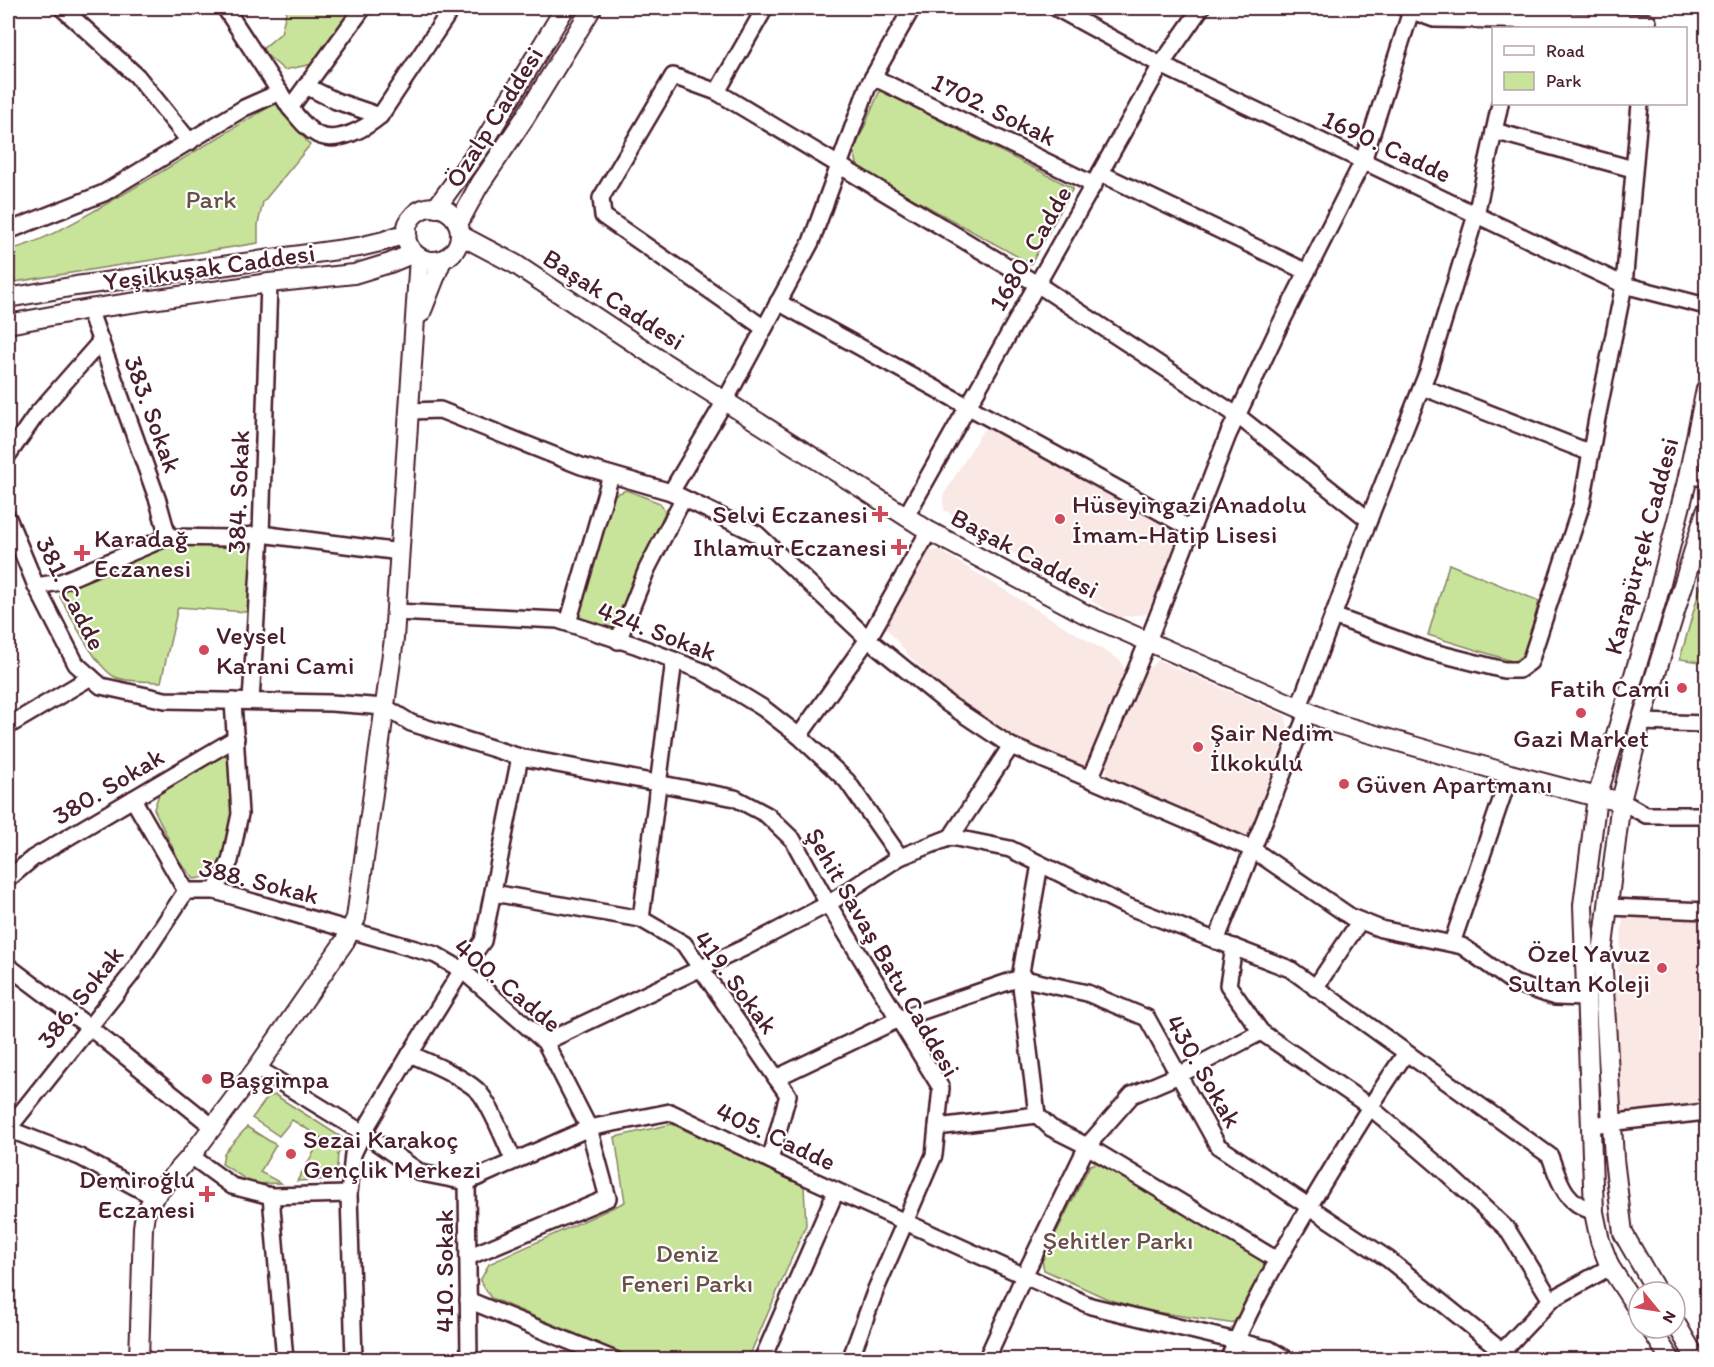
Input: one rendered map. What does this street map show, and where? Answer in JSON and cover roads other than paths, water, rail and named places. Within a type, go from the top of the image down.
[{"type":"main road","name":"Özalp Caddesi","points":[[435,208],[484,142],[565,8]]},
{"type":"main road","name":"Özalp Caddesi","points":[[459,229],[478,187],[524,119],[592,8]]},
{"type":"main road","points":[[415,328],[442,260],[455,250],[459,229],[451,214],[435,208],[419,212],[408,224],[410,247],[417,255],[427,260],[442,260]]},
{"type":"main road","name":"Başak Caddesi","points":[[459,229],[929,531],[1085,614],[1334,723],[1510,774],[1621,801]]},
{"type":"main road","points":[[8,298],[76,286],[360,247],[407,232]]},
{"type":"main road","points":[[139,1359],[143,1227],[154,1197],[191,1156],[258,1068],[352,930],[358,908],[396,612],[415,328],[417,255]]},
{"type":"main road","name":"Yeşilkuşak Caddesi","points":[[8,324],[89,309],[269,283],[354,274],[417,255]]},
{"type":"main road","name":"Karapürçek Caddesi","points":[[1627,1293],[1610,1267],[1600,1241],[1594,1212],[1583,904],[1597,796],[1657,598],[1707,389]]},
{"type":"main road","name":"Karapürçek Caddesi","points":[[1651,1280],[1623,1233],[1614,1159],[1602,954],[1621,801],[1641,722],[1707,511]]},
{"type":"main road","points":[[1658,1340],[1671,1359]]},
{"type":"main road","points":[[1686,1340],[1697,1359]]},
{"type":"street","points":[[62,8],[137,76],[190,142]]},
{"type":"street","points":[[225,8],[290,108],[303,123],[319,135],[335,137],[369,125],[380,116],[452,8]]},
{"type":"street","points":[[290,108],[363,8]]},
{"type":"street","points":[[717,92],[765,8]]},
{"type":"street","points":[[618,641],[677,496],[725,401],[811,242],[873,77],[912,8]]},
{"type":"street","name":"1690. Cadde","points":[[1056,8],[1161,65],[1624,285],[1707,306]]},
{"type":"street","name":"1680. Cadde","points":[[906,516],[1161,65],[1202,8]]},
{"type":"street","points":[[1090,779],[1238,416],[1363,161],[1409,8],[1434,19],[1648,19]]},
{"type":"street","points":[[764,328],[603,216],[602,198],[673,76],[717,92],[1037,284],[1238,416],[1369,520]]},
{"type":"street","name":"1702. Sokak","points":[[873,77],[1307,272]]},
{"type":"street","points":[[306,86],[336,101],[380,116]]},
{"type":"street","points":[[8,231],[104,193],[244,108],[280,92]]},
{"type":"street","points":[[1216,941],[1303,709],[1333,616],[1422,387],[1476,214],[1500,105]]},
{"type":"street","points":[[1333,616],[1429,651],[1504,670],[1519,670],[1530,662],[1582,503],[1624,285],[1640,105]]},
{"type":"street","points":[[1494,131],[1633,169]]},
{"type":"street","name":"384. Sokak","points":[[250,701],[261,534],[269,283]]},
{"type":"street","points":[[778,302],[1191,529]]},
{"type":"street","name":"383. Sokak","points":[[89,309],[158,501],[168,537]]},
{"type":"street","points":[[8,455],[36,415],[101,342]]},
{"type":"street","points":[[1422,387],[1591,453]]},
{"type":"street","points":[[410,411],[440,410],[581,466],[677,496],[757,534],[868,639],[948,704],[1011,746],[1252,849],[1360,921],[1381,929],[1462,946],[1514,983],[1555,997],[1586,998]]},
{"type":"street","points":[[568,623],[611,475]]},
{"type":"street","points":[[1688,476],[1707,478]]},
{"type":"street","name":"381. Cadde","points":[[9,527],[36,586],[76,663],[100,686],[165,700],[331,703],[385,707]]},
{"type":"street","points":[[799,736],[868,639],[929,531]]},
{"type":"street","points":[[36,586],[62,582],[168,537],[230,538],[261,534],[400,552]]},
{"type":"street","name":"424. Sokak","points":[[396,612],[558,620],[702,670],[763,708],[799,736],[847,781],[900,857]]},
{"type":"street","points":[[641,919],[674,660]]},
{"type":"street","points":[[8,726],[91,677]]},
{"type":"street","points":[[215,891],[230,861],[240,814],[233,701]]},
{"type":"street","name":"Şehit Savaş Batu Caddesi","points":[[385,707],[411,723],[520,757],[735,798],[767,815],[793,840],[828,904],[941,1088],[934,1155],[876,1289],[850,1359]]},
{"type":"street","points":[[1641,722],[1707,724]]},
{"type":"street","name":"380. Sokak","points":[[8,879],[33,858],[236,738]]},
{"type":"street","points":[[951,837],[1011,746]]},
{"type":"street","points":[[354,1359],[349,1194],[353,1154],[410,1054],[462,970],[483,941],[520,757]]},
{"type":"street","points":[[1452,944],[1510,774]]},
{"type":"street","name":"388. Sokak","points":[[133,799],[186,891],[215,891],[352,930]]},
{"type":"street","points":[[1621,801],[1646,815],[1707,815]]},
{"type":"street","points":[[545,1042],[746,947],[828,904],[900,857],[951,837],[1010,849],[1124,905],[1290,969],[1550,1156],[1563,1190],[1580,1207],[1594,1212]]},
{"type":"street","points":[[1040,864],[1020,978],[1037,1115],[1051,1128],[1087,1146],[1277,1260]]},
{"type":"street","name":"386. Sokak","points":[[8,1129],[130,976],[186,891]]},
{"type":"street","name":"419. Sokak","points":[[493,892],[641,919],[684,944],[788,1095],[770,1160]]},
{"type":"street","points":[[1609,907],[1707,911]]},
{"type":"street","points":[[1315,988],[1360,921]]},
{"type":"street","name":"400. Cadde","points":[[352,930],[436,955],[462,970],[545,1042],[589,1128],[608,1198],[468,1257]]},
{"type":"street","points":[[1234,947],[1228,986],[1261,1032],[1369,1107],[1440,1166],[1507,1229],[1551,1300]]},
{"type":"street","points":[[8,966],[89,1027],[213,1127]]},
{"type":"street","points":[[776,1078],[899,1019],[1020,978]]},
{"type":"street","name":"430. Sokak","points":[[1020,978],[1087,993],[1147,1018],[1218,1146],[1388,1260],[1503,1356]]},
{"type":"street","points":[[1004,1359],[988,1356],[1087,1146],[1131,1095],[1179,1075],[1261,1032]]},
{"type":"street","points":[[1228,1359],[1277,1260],[1369,1107],[1406,1053]]},
{"type":"street","points":[[410,1054],[441,1068],[477,1091],[488,1107],[514,1161]]},
{"type":"street","points":[[258,1068],[363,1133],[421,1173],[467,1182]]},
{"type":"street","name":"405. Cadde","points":[[467,1182],[589,1128],[670,1112],[904,1223],[1091,1306],[1269,1349],[1288,1359]]},
{"type":"street","points":[[1590,1125],[1707,1112]]},
{"type":"street","points":[[937,1127],[1037,1115]]},
{"type":"street","points":[[8,1129],[80,1157],[154,1197]]},
{"type":"street","points":[[191,1156],[232,1186],[271,1196],[349,1194]]},
{"type":"street","name":"410. Sokak","points":[[467,1182],[469,1359]]},
{"type":"street","points":[[762,1359],[836,1191]]},
{"type":"street","points":[[271,1196],[285,1359]]},
{"type":"street","points":[[1503,1356],[1551,1300],[1610,1267]]},
{"type":"street","points":[[468,1300],[615,1359]]},
{"type":"place","name":"Selvi Eczanesi","points":[[880,514]]},
{"type":"place","name":"Hüseyingazi Anadolu İmam-Hatip Lisesi","points":[[1060,519]]},
{"type":"place","name":"Ihlamur Eczanesi","points":[[899,547]]},
{"type":"place","name":"Karadağ Eczanesi","points":[[82,553]]},
{"type":"place","name":"Veysel Karani Cami","points":[[204,650]]},
{"type":"place","name":"Fatih Cami","points":[[1682,688]]},
{"type":"place","name":"Gazi Market","points":[[1581,713]]},
{"type":"place","name":"Şair Nedim İlkokulu","points":[[1198,747]]},
{"type":"place","name":"Güven Apartmanı","points":[[1344,784]]},
{"type":"place","name":"Özel Yavuz Sultan Koleji","points":[[1662,968]]},
{"type":"place","name":"Başgimpa","points":[[207,1079]]},
{"type":"place","name":"Sezai Karakoç Gençlik Merkezi","points":[[291,1154]]},
{"type":"place","name":"Demiroğlu Eczanesi","points":[[207,1194]]},
{"type":"park label","name":"Park","points":[[211,199]]},
{"type":"park label","name":"Şehitler Parkı","points":[[1118,1240]]},
{"type":"park label","name":"Deniz Feneri Parkı","points":[[687,1268]]}]
